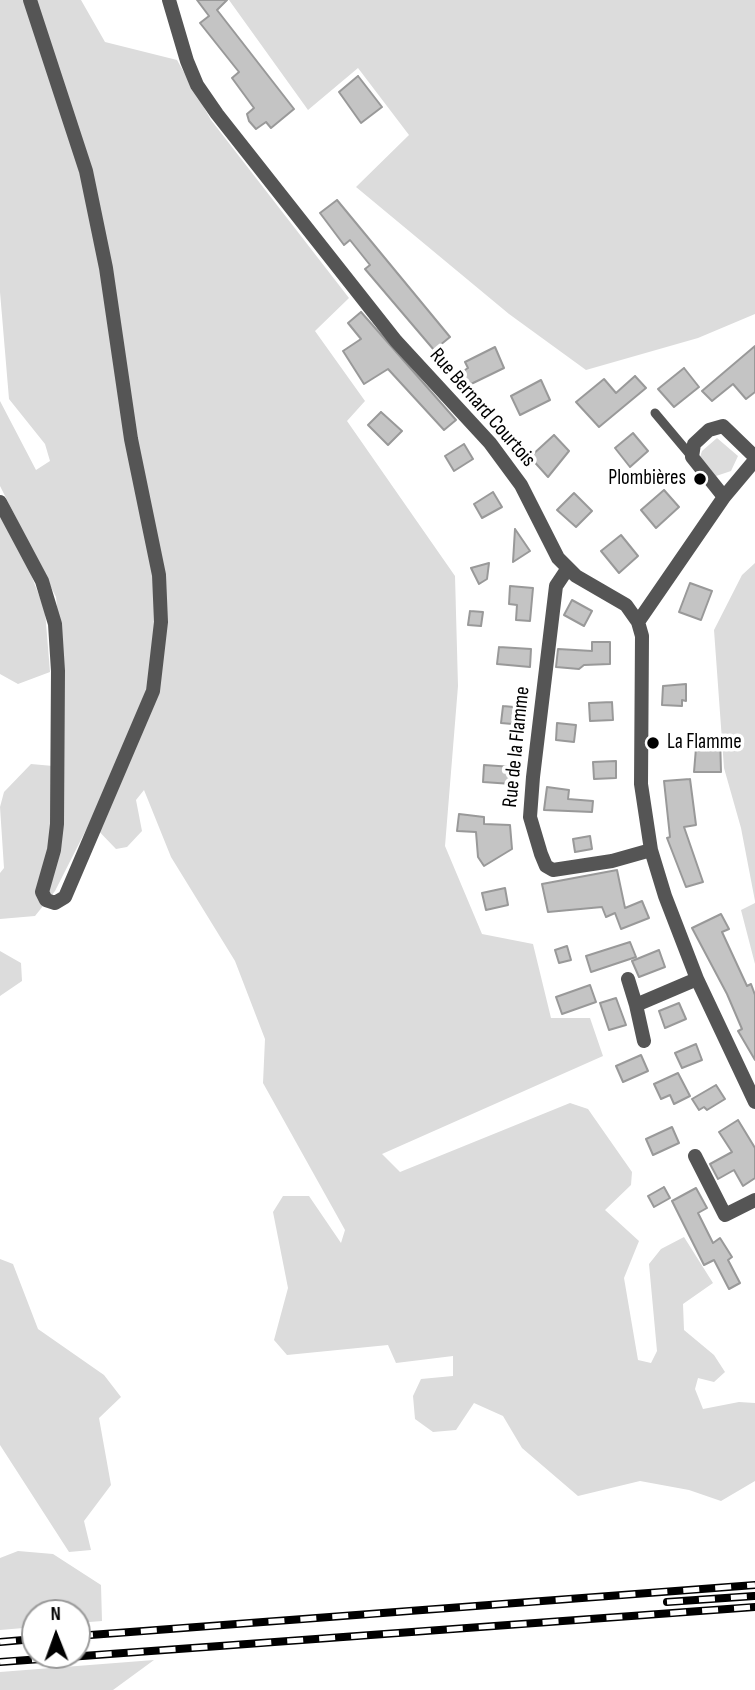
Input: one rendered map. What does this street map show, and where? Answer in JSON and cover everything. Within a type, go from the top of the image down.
[{"type":"street","points":[[0,502],[42,581],[54,624],[58,670],[57,824],[54,850],[42,892],[46,900],[55,903],[65,897],[149,702],[158,664],[161,622],[159,575],[131,439],[106,268],[86,171],[30,0]]},
{"type":"street","name":"Rue Bernard Courtois","points":[[169,0],[197,85],[217,114],[396,341],[490,443],[521,485],[549,545],[568,568],[626,606],[638,622]]},
{"type":"street","points":[[724,497],[691,457],[694,444],[709,430],[723,426],[755,458],[724,497],[638,622],[642,636],[641,784],[651,850],[665,896],[697,979],[755,1102]]},
{"type":"street","name":"Rue de la Flamme","points":[[568,568],[556,586],[554,596],[533,777],[530,817],[537,842],[546,866],[553,870],[612,861],[651,850]]},
{"type":"street","points":[[628,979],[644,1041]]},
{"type":"street","points":[[636,1005],[697,979]]},
{"type":"street","points":[[695,1156],[725,1215],[755,1200]]},
{"type":"lane","points":[[655,414],[691,457]]},
{"type":"shaded area","points":[[0,0],[81,0],[105,42],[177,60],[211,120],[349,298],[315,331],[365,401],[347,421],[455,576],[458,686],[445,846],[482,934],[533,944],[551,1018],[590,1018],[603,1056],[382,1154],[400,1172],[570,1103],[588,1109],[632,1172],[631,1185],[605,1210],[639,1241],[624,1278],[638,1360],[651,1363],[657,1351],[649,1264],[661,1249],[684,1237],[713,1283],[683,1304],[684,1330],[714,1355],[725,1372],[714,1382],[698,1378],[695,1389],[703,1409],[739,1402],[755,1403],[755,1481],[721,1501],[689,1490],[640,1481],[578,1496],[522,1448],[503,1416],[474,1403],[456,1430],[433,1432],[415,1419],[413,1396],[421,1379],[453,1376],[453,1356],[396,1363],[388,1345],[287,1355],[274,1340],[288,1288],[273,1212],[283,1196],[309,1196],[341,1243],[345,1230],[263,1083],[265,1039],[235,961],[171,857],[144,790],[136,800],[142,831],[127,847],[116,849],[90,822],[55,891],[35,916],[0,919],[0,873],[4,868],[0,807],[4,792],[31,764],[64,767],[63,663],[56,597],[0,486],[0,401],[36,470],[50,461],[45,444],[9,399],[0,292]]},
{"type":"shaded area","points":[[229,0],[755,0],[755,314],[698,338],[586,370],[509,314],[356,187],[409,135],[358,68],[308,110]]},
{"type":"shaded area","points":[[717,438],[738,456],[731,471],[716,476],[700,457],[702,451]]},
{"type":"shaded area","points":[[0,515],[23,554],[45,611],[50,672],[18,684],[0,674]]},
{"type":"shaded area","points":[[755,563],[755,901],[741,828],[724,768],[714,630],[742,575]]},
{"type":"shaded area","points":[[755,903],[755,964],[741,910]]},
{"type":"shaded area","points":[[0,951],[21,963],[22,981],[0,996]]},
{"type":"shaded area","points":[[0,1259],[13,1264],[38,1329],[104,1375],[121,1397],[99,1418],[111,1485],[84,1521],[91,1550],[69,1552],[0,1445]]},
{"type":"shaded area","points":[[18,1551],[53,1554],[101,1585],[102,1621],[91,1622],[91,1599],[21,1599],[21,1628],[0,1630],[0,1558]]},
{"type":"shaded area","points":[[154,1660],[113,1690],[0,1690],[0,1672],[91,1669],[91,1665]]},
{"type":"building","points":[[197,0],[227,0],[217,10],[294,109],[271,128],[266,122],[256,129],[249,121],[247,114],[254,108],[232,78],[239,72],[200,23],[209,16]]},
{"type":"building","points":[[358,76],[382,107],[361,123],[339,92]]},
{"type":"building","points":[[337,200],[450,337],[434,350],[365,269],[370,265],[350,240],[344,245],[320,213]]},
{"type":"building","points":[[361,312],[456,420],[444,430],[388,369],[364,384],[343,351],[361,339],[348,323]]},
{"type":"building","points":[[755,346],[755,392],[746,399],[733,384],[712,401],[702,391]]},
{"type":"building","points":[[495,347],[504,368],[469,385],[462,372],[468,368],[465,362]]},
{"type":"building","points":[[684,368],[699,387],[674,407],[658,389]]},
{"type":"building","points":[[635,376],[646,388],[599,427],[576,402],[604,379],[616,393]]},
{"type":"building","points":[[541,380],[550,400],[520,415],[511,396]]},
{"type":"building","points":[[381,412],[402,431],[388,445],[368,425]]},
{"type":"building","points":[[633,433],[648,451],[630,467],[615,448]]},
{"type":"building","points":[[554,435],[569,451],[548,477],[530,457]]},
{"type":"building","points":[[464,444],[473,459],[454,471],[445,456]]},
{"type":"building","points":[[664,490],[679,507],[656,528],[641,510]]},
{"type":"building","points":[[493,492],[502,507],[482,518],[474,504]]},
{"type":"building","points":[[574,493],[592,511],[576,527],[557,510]]},
{"type":"building","points":[[515,529],[530,551],[513,562]]},
{"type":"building","points":[[621,535],[638,556],[619,573],[601,551]]},
{"type":"building","points":[[489,563],[487,579],[479,584],[471,568]]},
{"type":"building","points":[[690,583],[712,591],[701,620],[679,612]]},
{"type":"building","points":[[510,586],[533,588],[530,621],[516,620],[517,605],[509,604]]},
{"type":"building","points":[[572,600],[592,611],[584,626],[564,615]]},
{"type":"building","points":[[470,611],[483,612],[481,626],[468,625]]},
{"type":"building","points":[[592,642],[610,642],[610,664],[584,665],[579,669],[556,667],[558,649],[592,651]]},
{"type":"building","points":[[499,647],[531,649],[530,667],[497,664]]},
{"type":"building","points":[[686,684],[686,701],[682,700],[682,706],[662,705],[663,686]]},
{"type":"building","points":[[612,702],[613,720],[590,721],[589,703]]},
{"type":"building","points":[[503,706],[525,708],[524,725],[501,723]]},
{"type":"building","points":[[557,723],[576,725],[574,742],[556,740]]},
{"type":"building","points":[[697,736],[720,736],[721,772],[694,772]]},
{"type":"building","points":[[616,761],[616,778],[594,779],[593,762]]},
{"type":"building","points":[[484,765],[513,767],[512,784],[483,782]]},
{"type":"building","points":[[690,779],[696,825],[684,827],[703,882],[686,887],[667,838],[670,837],[664,781]]},
{"type":"building","points":[[547,787],[569,790],[568,799],[593,801],[592,812],[544,810]]},
{"type":"building","points":[[459,814],[484,817],[484,824],[510,825],[512,849],[484,866],[478,857],[476,832],[457,831]]},
{"type":"building","points":[[590,836],[592,849],[575,852],[573,839]]},
{"type":"building","points":[[617,870],[625,908],[642,901],[649,918],[621,929],[615,913],[606,917],[602,907],[548,912],[542,884]]},
{"type":"building","points":[[505,888],[508,905],[486,910],[482,893]]},
{"type":"building","points":[[721,914],[729,929],[722,932],[747,986],[751,984],[755,995],[755,1060],[738,1031],[742,1029],[727,994],[692,928]]},
{"type":"building","points":[[630,942],[636,957],[591,972],[586,956]]},
{"type":"building","points":[[567,946],[571,960],[559,963],[555,950]]},
{"type":"building","points":[[659,950],[665,967],[639,977],[632,961]]},
{"type":"building","points":[[590,985],[596,1002],[562,1014],[556,997]]},
{"type":"building","points":[[616,998],[626,1025],[609,1030],[600,1003]]},
{"type":"building","points":[[679,1003],[686,1019],[665,1028],[659,1011]]},
{"type":"building","points":[[696,1044],[702,1060],[682,1068],[675,1053]]},
{"type":"building","points":[[641,1055],[648,1071],[623,1082],[616,1066]]},
{"type":"building","points":[[678,1073],[690,1096],[674,1104],[670,1095],[661,1099],[654,1084]]},
{"type":"building","points":[[716,1085],[725,1099],[707,1110],[704,1107],[699,1110],[692,1099]]},
{"type":"building","points":[[738,1120],[755,1148],[755,1178],[743,1186],[734,1170],[718,1179],[710,1164],[732,1152],[719,1132]]},
{"type":"building","points":[[672,1127],[679,1143],[653,1155],[646,1139]]},
{"type":"building","points":[[664,1187],[670,1198],[654,1207],[648,1196]]},
{"type":"building","points":[[696,1188],[707,1208],[698,1213],[713,1243],[720,1238],[732,1257],[728,1260],[740,1283],[729,1289],[714,1260],[704,1265],[672,1201]]},
{"type":"railway","points":[[91,1635],[755,1585]]},
{"type":"railway","points":[[667,1602],[754,1596]]},
{"type":"railway","points":[[0,1662],[755,1607]]},
{"type":"railway","points":[[0,1642],[21,1640]]},
{"type":"place","name":"Plombières","points":[[700,479]]},
{"type":"place","name":"La Flamme","points":[[653,743]]}]
